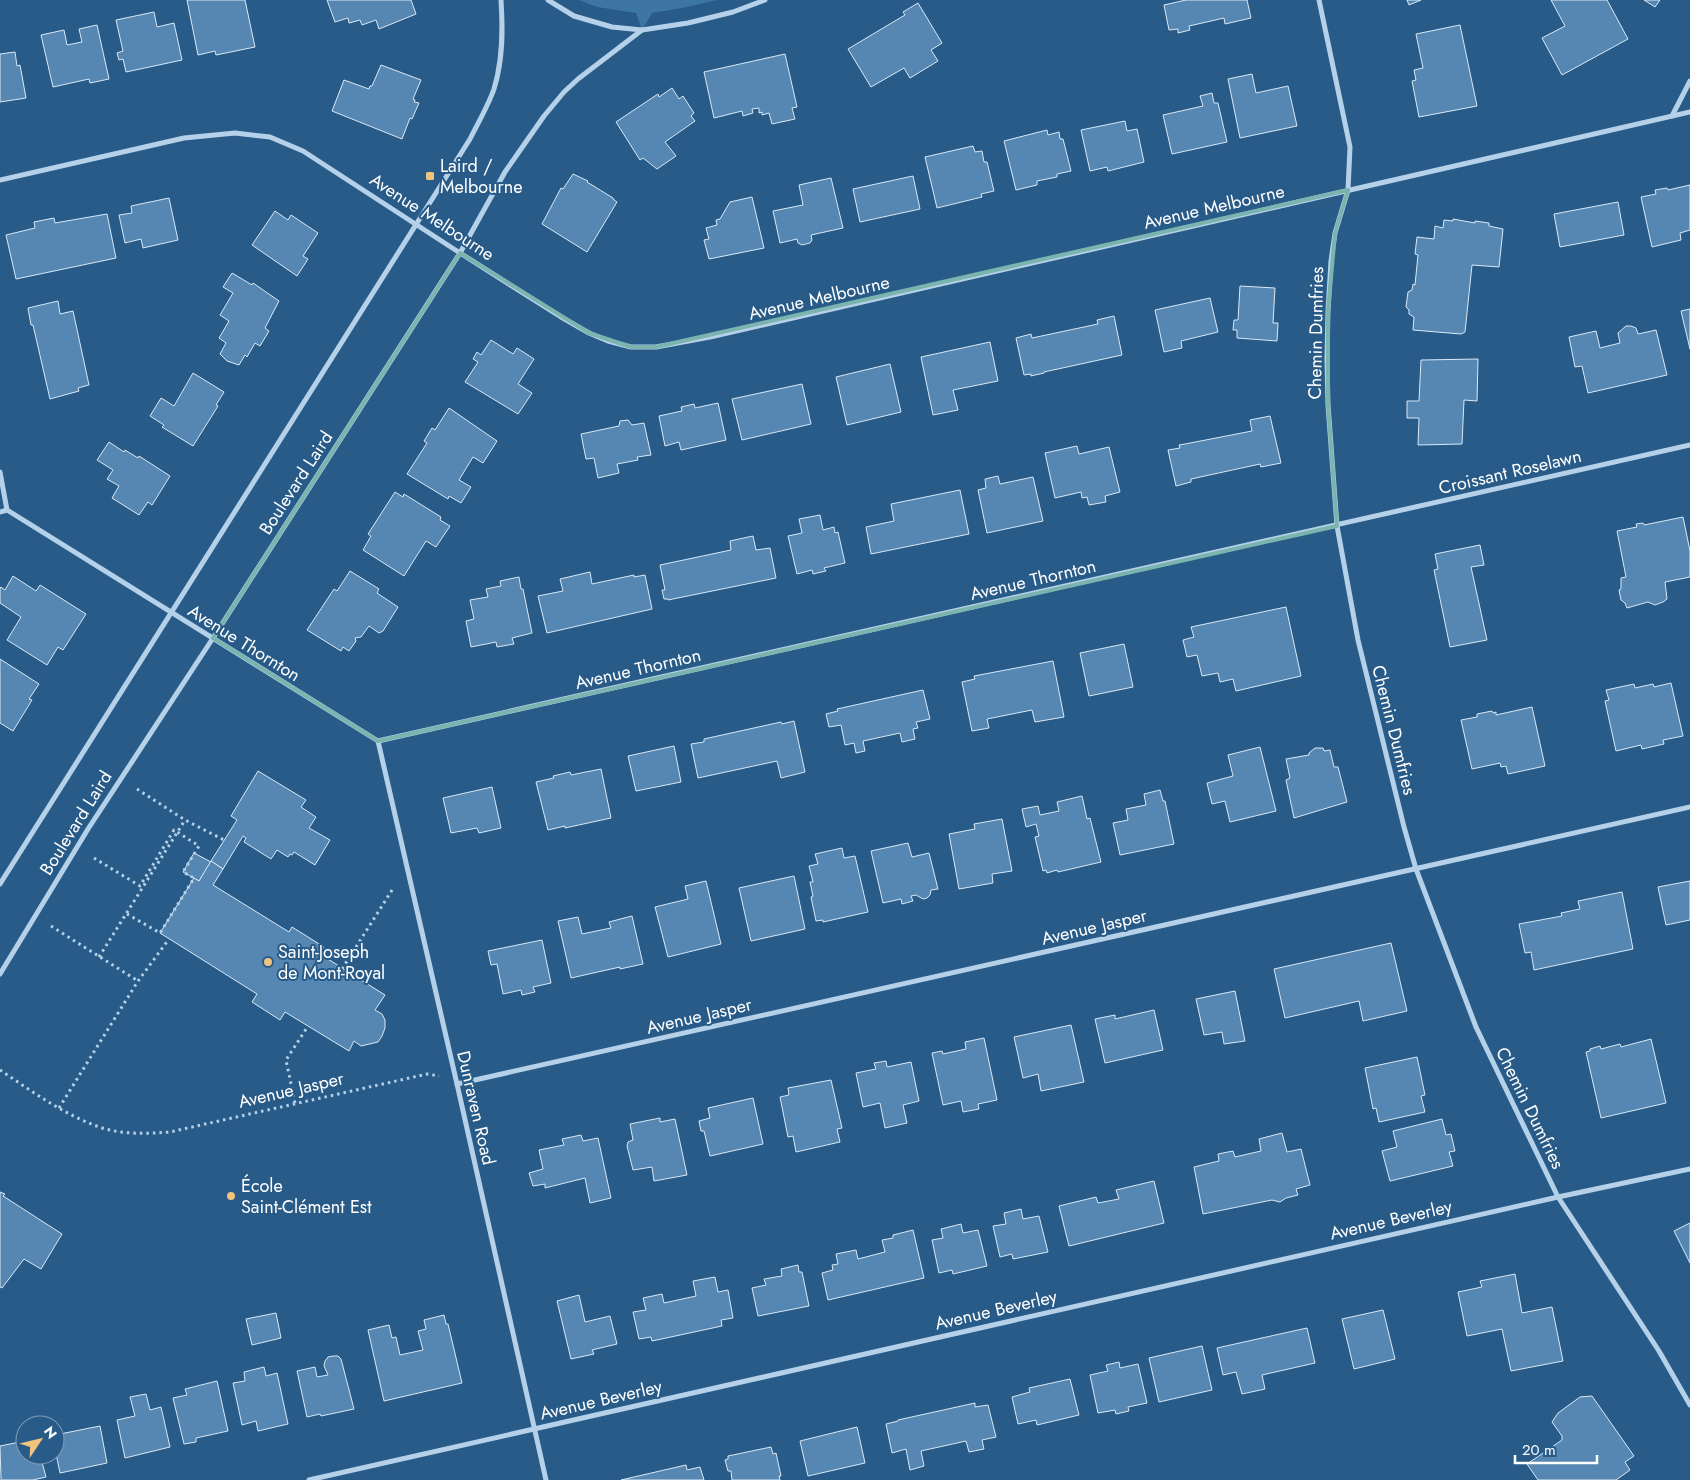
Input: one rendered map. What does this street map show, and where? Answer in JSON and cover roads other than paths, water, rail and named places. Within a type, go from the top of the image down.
[{"type":"street","name":"Boulevard Laird","points":[[0,884],[470,139],[493,90],[503,44],[501,0]]},
{"type":"street","name":"Boulevard Laird","points":[[548,0],[574,16],[612,27],[642,30],[688,23],[733,12],[765,0]]},
{"type":"street","name":"Chemin Dumfries","points":[[1319,0],[1350,147],[1348,190],[1335,234],[1331,261],[1328,321],[1328,415],[1337,526],[1360,649],[1404,828],[1416,869],[1476,1027],[1558,1197],[1659,1351],[1690,1405]]},
{"type":"street","name":"Boulevard Laird","points":[[0,974],[93,822],[460,253],[505,172],[544,116],[564,92],[642,30]]},
{"type":"street","points":[[1672,116],[1690,81]]},
{"type":"street","name":"Avenue Melbourne","points":[[0,180],[184,138],[235,133],[270,137],[304,151],[460,253],[589,333],[608,341],[631,347],[656,348],[1690,112]]},
{"type":"street","name":"Croissant Roselawn","points":[[1337,526],[1690,445]]},
{"type":"street","points":[[0,472],[7,510],[0,512]]},
{"type":"street","name":"Avenue Thornton","points":[[7,510],[378,742],[1337,526]]},
{"type":"street","name":"Dunraven Road","points":[[378,742],[546,1480]]},
{"type":"street","points":[[1416,869],[1690,807]]},
{"type":"street","name":"Avenue Jasper","points":[[457,1084],[1416,869]]},
{"type":"street","name":"Avenue Beverley","points":[[309,1480],[1558,1197],[1690,1169]]},
{"type":"place","name":"Laird / Melbourne","points":[[430,176]]},
{"type":"place","name":"Saint-Joseph de Mont-Royal","points":[[268,962]]},
{"type":"place","name":"École Saint-Clément Est","points":[[231,1196]]}]
